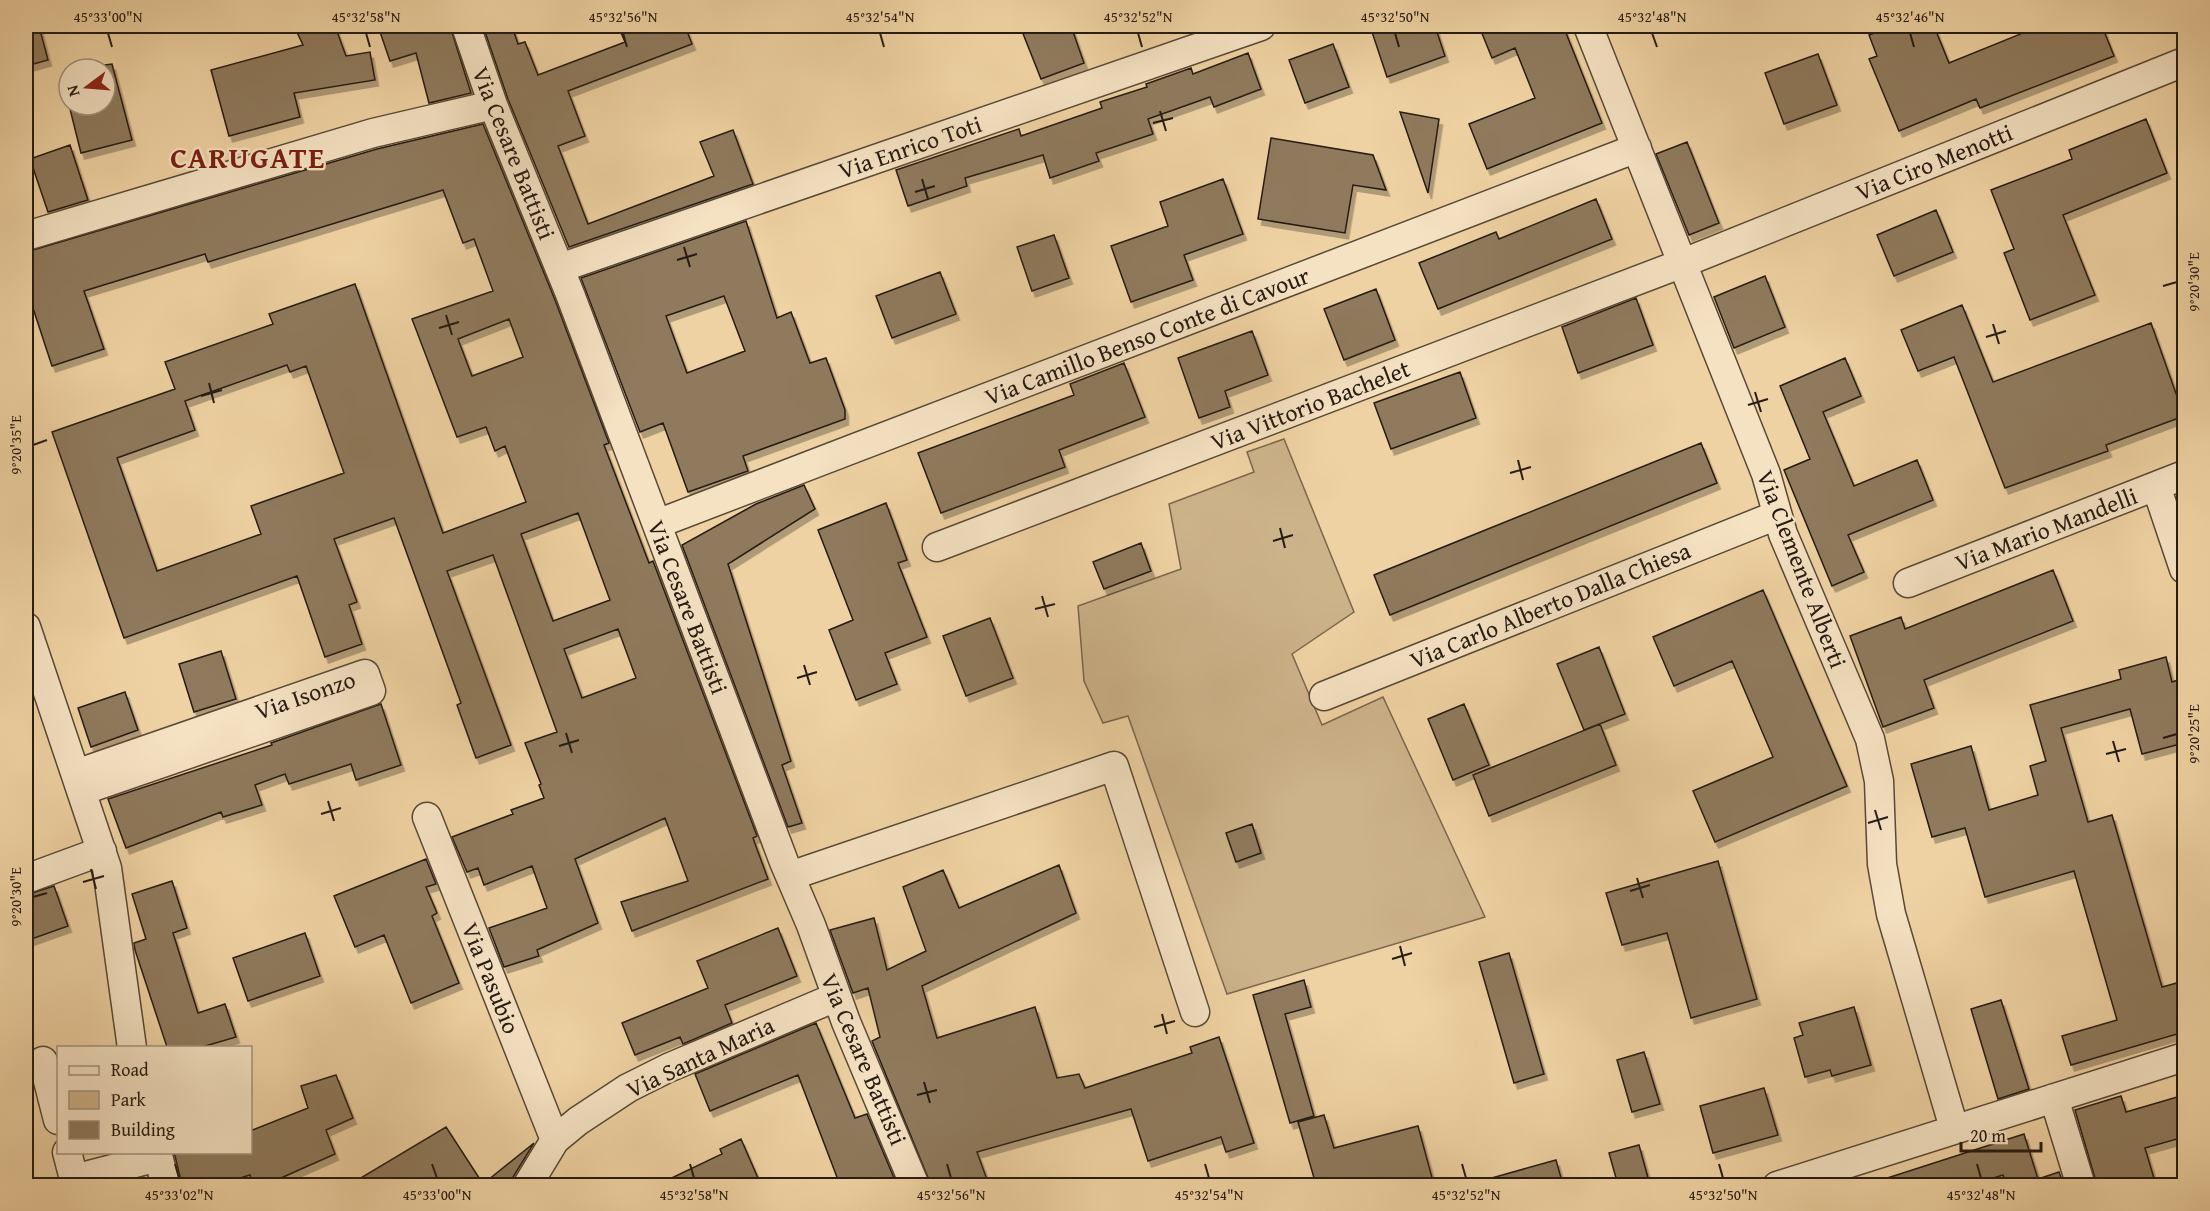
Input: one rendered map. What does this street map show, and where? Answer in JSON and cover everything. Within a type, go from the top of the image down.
[{"type":"street","name":"Via Cesare Battisti","points":[[466,26],[493,105],[560,268],[790,876],[811,925],[836,997],[915,1185]]},
{"type":"street","name":"Via Enrico Toti","points":[[560,268],[1261,26]]},
{"type":"street","name":"Via Clemente Alberti","points":[[1588,26],[1766,474],[1777,515],[1870,739],[1879,781],[1882,864],[1896,934],[1954,1128]]},
{"type":"street","name":"Via Ciro Menotti","points":[[1683,263],[2184,62]]},
{"type":"street","points":[[26,236],[373,134],[493,105]]},
{"type":"street","name":"Via Camillo Benso Conte di Cavour","points":[[657,524],[1637,148]]},
{"type":"street","name":"Via Vittorio Bachelet","points":[[937,547],[1683,263]]},
{"type":"street","name":"Via Mario Mandelli","points":[[1908,582],[2184,475]]},
{"type":"street","points":[[2156,486],[2184,569]]},
{"type":"street","name":"Via Carlo Alberto Dalla Chiesa","points":[[1324,696],[1777,515]]},
{"type":"street","points":[[26,627],[102,851],[113,900],[132,1046]]},
{"type":"street","name":"Via Isonzo","points":[[365,674],[370,691],[78,782],[365,674]]},
{"type":"street","points":[[790,876],[1114,766],[1195,1012]]},
{"type":"street","name":"Via Pasubio","points":[[427,817],[555,1140]]},
{"type":"street","points":[[26,879],[102,851]]},
{"type":"street","name":"Via Santa Maria","points":[[527,1185],[555,1140],[588,1114],[648,1077],[836,997]]},
{"type":"street","points":[[1777,1185],[2184,1057]]},
{"type":"street","points":[[43,1061],[57,1116]]},
{"type":"street","points":[[2054,1098],[2081,1185]]},
{"type":"street","points":[[68,1154],[74,1179],[157,1155],[166,1185]]},
{"type":"green space","points":[[1284,439],[1354,612],[1292,654],[1322,725],[1383,697],[1485,917],[1227,994],[1128,716],[1103,723],[1084,681],[1078,606],[1181,569],[1169,504],[1254,472],[1247,452]]},
{"type":"building","points":[[26,26],[39,26],[48,60],[26,66]]},
{"type":"building","points":[[294,26],[335,26],[346,56],[370,52],[375,80],[294,93],[300,117],[229,136],[211,70],[303,45]]},
{"type":"building","points":[[378,26],[450,26],[471,93],[429,103],[416,53],[390,61]]},
{"type":"building","points":[[483,26],[512,26],[518,44],[525,42],[538,75],[625,42],[618,26],[685,26],[692,44],[568,91],[585,136],[558,146],[588,224],[714,176],[700,142],[733,130],[753,184],[569,247],[508,99]]},
{"type":"building","points":[[1020,26],[1071,26],[1084,63],[1041,79]]},
{"type":"building","points":[[1370,26],[1435,26],[1445,56],[1387,77]]},
{"type":"building","points":[[1479,26],[1569,26],[1564,28],[1602,123],[1487,169],[1469,124],[1535,98],[1515,48],[1492,58]]},
{"type":"building","points":[[1893,26],[1934,26],[1949,63],[2040,26],[2102,26],[2114,56],[1980,108],[1976,99],[1899,131],[1869,59],[1877,56],[1869,35]]},
{"type":"building","points":[[1333,44],[1349,87],[1305,103],[1289,60]]},
{"type":"building","points":[[1248,53],[1261,89],[1214,107],[1210,97],[1148,119],[1153,134],[1096,153],[1099,161],[1050,178],[1043,155],[965,178],[967,186],[908,206],[896,170],[1019,129],[1021,136],[1102,108],[1100,102],[1147,87],[1146,84],[1191,68],[1193,74]]},
{"type":"building","points":[[1818,54],[1837,105],[1784,124],[1765,73]]},
{"type":"building","points":[[117,83],[132,140],[81,153],[72,117],[117,117]]},
{"type":"building","points":[[1400,112],[1439,119],[1428,193]]},
{"type":"building","points":[[2146,119],[2167,173],[2063,215],[2095,295],[2030,320],[2004,253],[2014,249],[1991,190],[2072,159],[2069,150]]},
{"type":"building","points":[[483,124],[555,300],[609,443],[604,445],[649,563],[653,561],[757,836],[753,838],[768,879],[632,931],[621,902],[688,881],[665,818],[575,859],[598,923],[537,950],[539,956],[504,967],[489,928],[547,908],[532,866],[484,885],[478,868],[467,872],[452,837],[513,814],[511,810],[544,798],[525,743],[557,732],[493,555],[447,571],[511,745],[476,758],[457,705],[461,703],[394,518],[334,539],[357,602],[349,605],[362,644],[325,657],[297,576],[124,638],[52,432],[175,389],[165,362],[273,324],[269,314],[355,284],[443,533],[526,502],[505,446],[495,451],[486,427],[457,437],[412,319],[493,291],[474,239],[463,243],[443,190],[208,262],[205,254],[84,291],[104,349],[52,366],[30,299],[26,300],[26,252],[377,149]],"holes":[[[509,319],[523,357],[472,376],[458,339]],[[287,365],[290,372],[306,366],[344,473],[251,506],[261,534],[157,571],[117,458],[195,430],[185,401]],[[578,513],[610,600],[553,621],[521,534]],[[618,629],[636,678],[582,698],[564,649]]]},
{"type":"building","points":[[1271,138],[1373,155],[1386,190],[1353,185],[1345,233],[1258,219]]},
{"type":"building","points":[[1687,142],[1719,223],[1689,235],[1656,154]]},
{"type":"building","points":[[70,145],[88,200],[48,212],[30,159]]},
{"type":"building","points":[[1223,179],[1243,234],[1184,255],[1193,280],[1131,302],[1111,246],[1168,226],[1160,202]]},
{"type":"building","points":[[1596,199],[1612,239],[1438,309],[1419,263],[1496,232],[1499,239]]},
{"type":"building","points":[[1936,210],[1953,252],[1894,276],[1877,235]]},
{"type":"building","points":[[746,221],[777,318],[791,312],[810,363],[826,358],[845,410],[845,419],[743,456],[748,471],[688,492],[663,423],[640,432],[581,278]],"holes":[[[724,296],[745,351],[687,373],[666,316]]]},
{"type":"building","points":[[1054,235],[1069,278],[1032,291],[1017,247]]},
{"type":"building","points":[[940,272],[956,314],[892,338],[876,296]]},
{"type":"building","points":[[1765,276],[1785,327],[1734,348],[1714,297]]},
{"type":"building","points":[[1376,289],[1395,340],[1344,360],[1324,309]]},
{"type":"building","points":[[1636,298],[1653,345],[1578,373],[1562,327]]},
{"type":"building","points":[[1962,305],[1993,382],[2151,323],[2184,416],[2106,445],[2108,451],[2005,488],[1954,357],[1918,371],[1901,330]]},
{"type":"building","points":[[1252,331],[1268,375],[1225,391],[1230,407],[1199,418],[1178,358]]},
{"type":"building","points":[[1845,358],[1861,396],[1823,412],[1854,486],[1917,460],[1933,500],[1848,535],[1864,572],[1832,586],[1784,470],[1810,459],[1780,386]]},
{"type":"building","points":[[1124,363],[1145,417],[1059,450],[1065,467],[941,513],[918,453],[1074,395],[1070,384]]},
{"type":"building","points":[[1460,372],[1476,418],[1391,449],[1374,403]]},
{"type":"building","points":[[1701,443],[1717,483],[1390,615],[1374,575]]},
{"type":"building","points":[[804,485],[815,509],[728,564],[791,761],[782,765],[802,823],[788,827],[682,545],[756,504]]},
{"type":"building","points":[[886,503],[907,560],[898,563],[927,637],[885,653],[897,684],[856,700],[829,630],[853,620],[818,530]]},
{"type":"building","points":[[1141,543],[1151,571],[1104,589],[1093,562]]},
{"type":"building","points":[[2053,570],[2073,621],[1924,680],[1934,708],[1883,727],[1850,636],[1901,617],[1905,629]]},
{"type":"building","points":[[1763,590],[1847,786],[1715,842],[1693,791],[1773,757],[1732,661],[1674,686],[1653,637]]},
{"type":"building","points":[[990,618],[1013,678],[966,696],[943,636]]},
{"type":"building","points":[[1599,647],[1625,714],[1584,730],[1557,664]]},
{"type":"building","points":[[221,651],[236,699],[194,712],[179,664]]},
{"type":"building","points":[[2166,657],[2172,682],[2184,678],[2184,743],[2142,754],[2130,709],[2061,728],[2088,822],[2112,815],[2162,987],[2184,981],[2184,1032],[2071,1065],[2062,1036],[2117,1020],[2074,871],[1985,897],[1965,828],[1932,837],[1911,764],[1971,746],[1989,810],[2038,795],[2030,766],[2046,761],[2030,705],[2121,679],[2119,670]]},
{"type":"building","points":[[125,692],[138,730],[91,747],[78,708]]},
{"type":"building","points":[[381,704],[401,765],[356,780],[351,764],[289,784],[285,774],[255,785],[262,805],[223,817],[221,812],[126,848],[108,799],[272,745],[271,743]]},
{"type":"building","points":[[1464,704],[1489,765],[1453,780],[1428,719]]},
{"type":"building","points":[[1600,724],[1616,765],[1489,816],[1473,775]]},
{"type":"building","points":[[1252,824],[1261,853],[1236,862],[1226,833]]},
{"type":"building","points":[[426,859],[436,884],[426,887],[437,913],[432,916],[459,983],[411,1003],[384,935],[355,947],[334,896]]},
{"type":"building","points":[[1718,861],[1757,999],[1691,1018],[1667,933],[1622,945],[1606,893]]},
{"type":"building","points":[[1059,865],[1076,913],[922,986],[937,1038],[1035,1007],[1057,1078],[1079,1074],[1085,1088],[1192,1053],[1190,1047],[1219,1037],[1254,1143],[1226,1152],[1221,1137],[1148,1161],[1131,1109],[977,1152],[989,1185],[931,1185],[872,1041],[880,1037],[868,988],[853,993],[830,930],[874,918],[887,970],[926,951],[903,887],[943,870],[959,908]]},
{"type":"building","points":[[172,881],[187,928],[173,933],[198,1013],[225,1004],[236,1037],[205,1046],[167,1046],[135,950],[134,943],[146,939],[132,894]]},
{"type":"building","points":[[54,886],[68,926],[26,941],[26,895]]},
{"type":"building","points":[[778,928],[797,976],[725,1005],[732,1023],[683,1044],[680,1037],[635,1055],[622,1023],[708,988],[697,961]]},
{"type":"building","points":[[305,933],[320,976],[248,1001],[233,958]]},
{"type":"building","points":[[1509,953],[1544,1074],[1514,1083],[1479,962]]},
{"type":"building","points":[[1304,980],[1311,1007],[1285,1014],[1314,1116],[1290,1123],[1253,995]]},
{"type":"building","points":[[2001,1000],[2029,1089],[1998,1099],[1971,1009]]},
{"type":"building","points":[[1854,1007],[1871,1065],[1832,1076],[1830,1070],[1805,1077],[1794,1038],[1803,1035],[1799,1023]]},
{"type":"building","points":[[816,1023],[855,1118],[867,1114],[897,1185],[840,1185],[798,1075],[710,1111],[695,1074]]},
{"type":"building","points":[[1644,1052],[1660,1104],[1632,1112],[1617,1060]]},
{"type":"building","points":[[336,1075],[353,1118],[326,1130],[335,1154],[281,1178],[284,1185],[253,1185],[250,1175],[217,1185],[182,1185],[174,1154],[252,1154],[252,1130],[308,1108],[301,1086]]},
{"type":"building","points":[[1764,1088],[1778,1135],[1713,1153],[1700,1106]]},
{"type":"building","points":[[2184,1095],[2184,1137],[2145,1148],[2156,1185],[2097,1185],[2075,1110],[2121,1096],[2126,1112]]},
{"type":"building","points":[[1324,1115],[1334,1148],[1418,1126],[1434,1185],[1316,1185],[1298,1122]]},
{"type":"building","points":[[446,1127],[483,1184],[534,1143],[513,1177],[511,1185],[349,1185]]},
{"type":"building","points":[[2024,1134],[2038,1179],[2059,1172],[2064,1185],[2006,1185],[2003,1175],[1971,1185],[1879,1185],[1878,1181]]},
{"type":"building","points":[[741,1139],[761,1185],[657,1185],[722,1154],[720,1149]]},
{"type":"building","points":[[1639,1145],[1650,1185],[1618,1185],[1609,1153]]},
{"type":"building","points":[[1556,1160],[1563,1185],[1489,1185],[1488,1179]]},
{"type":"district","name":"CARUGATE","points":[[248,157]]}]
